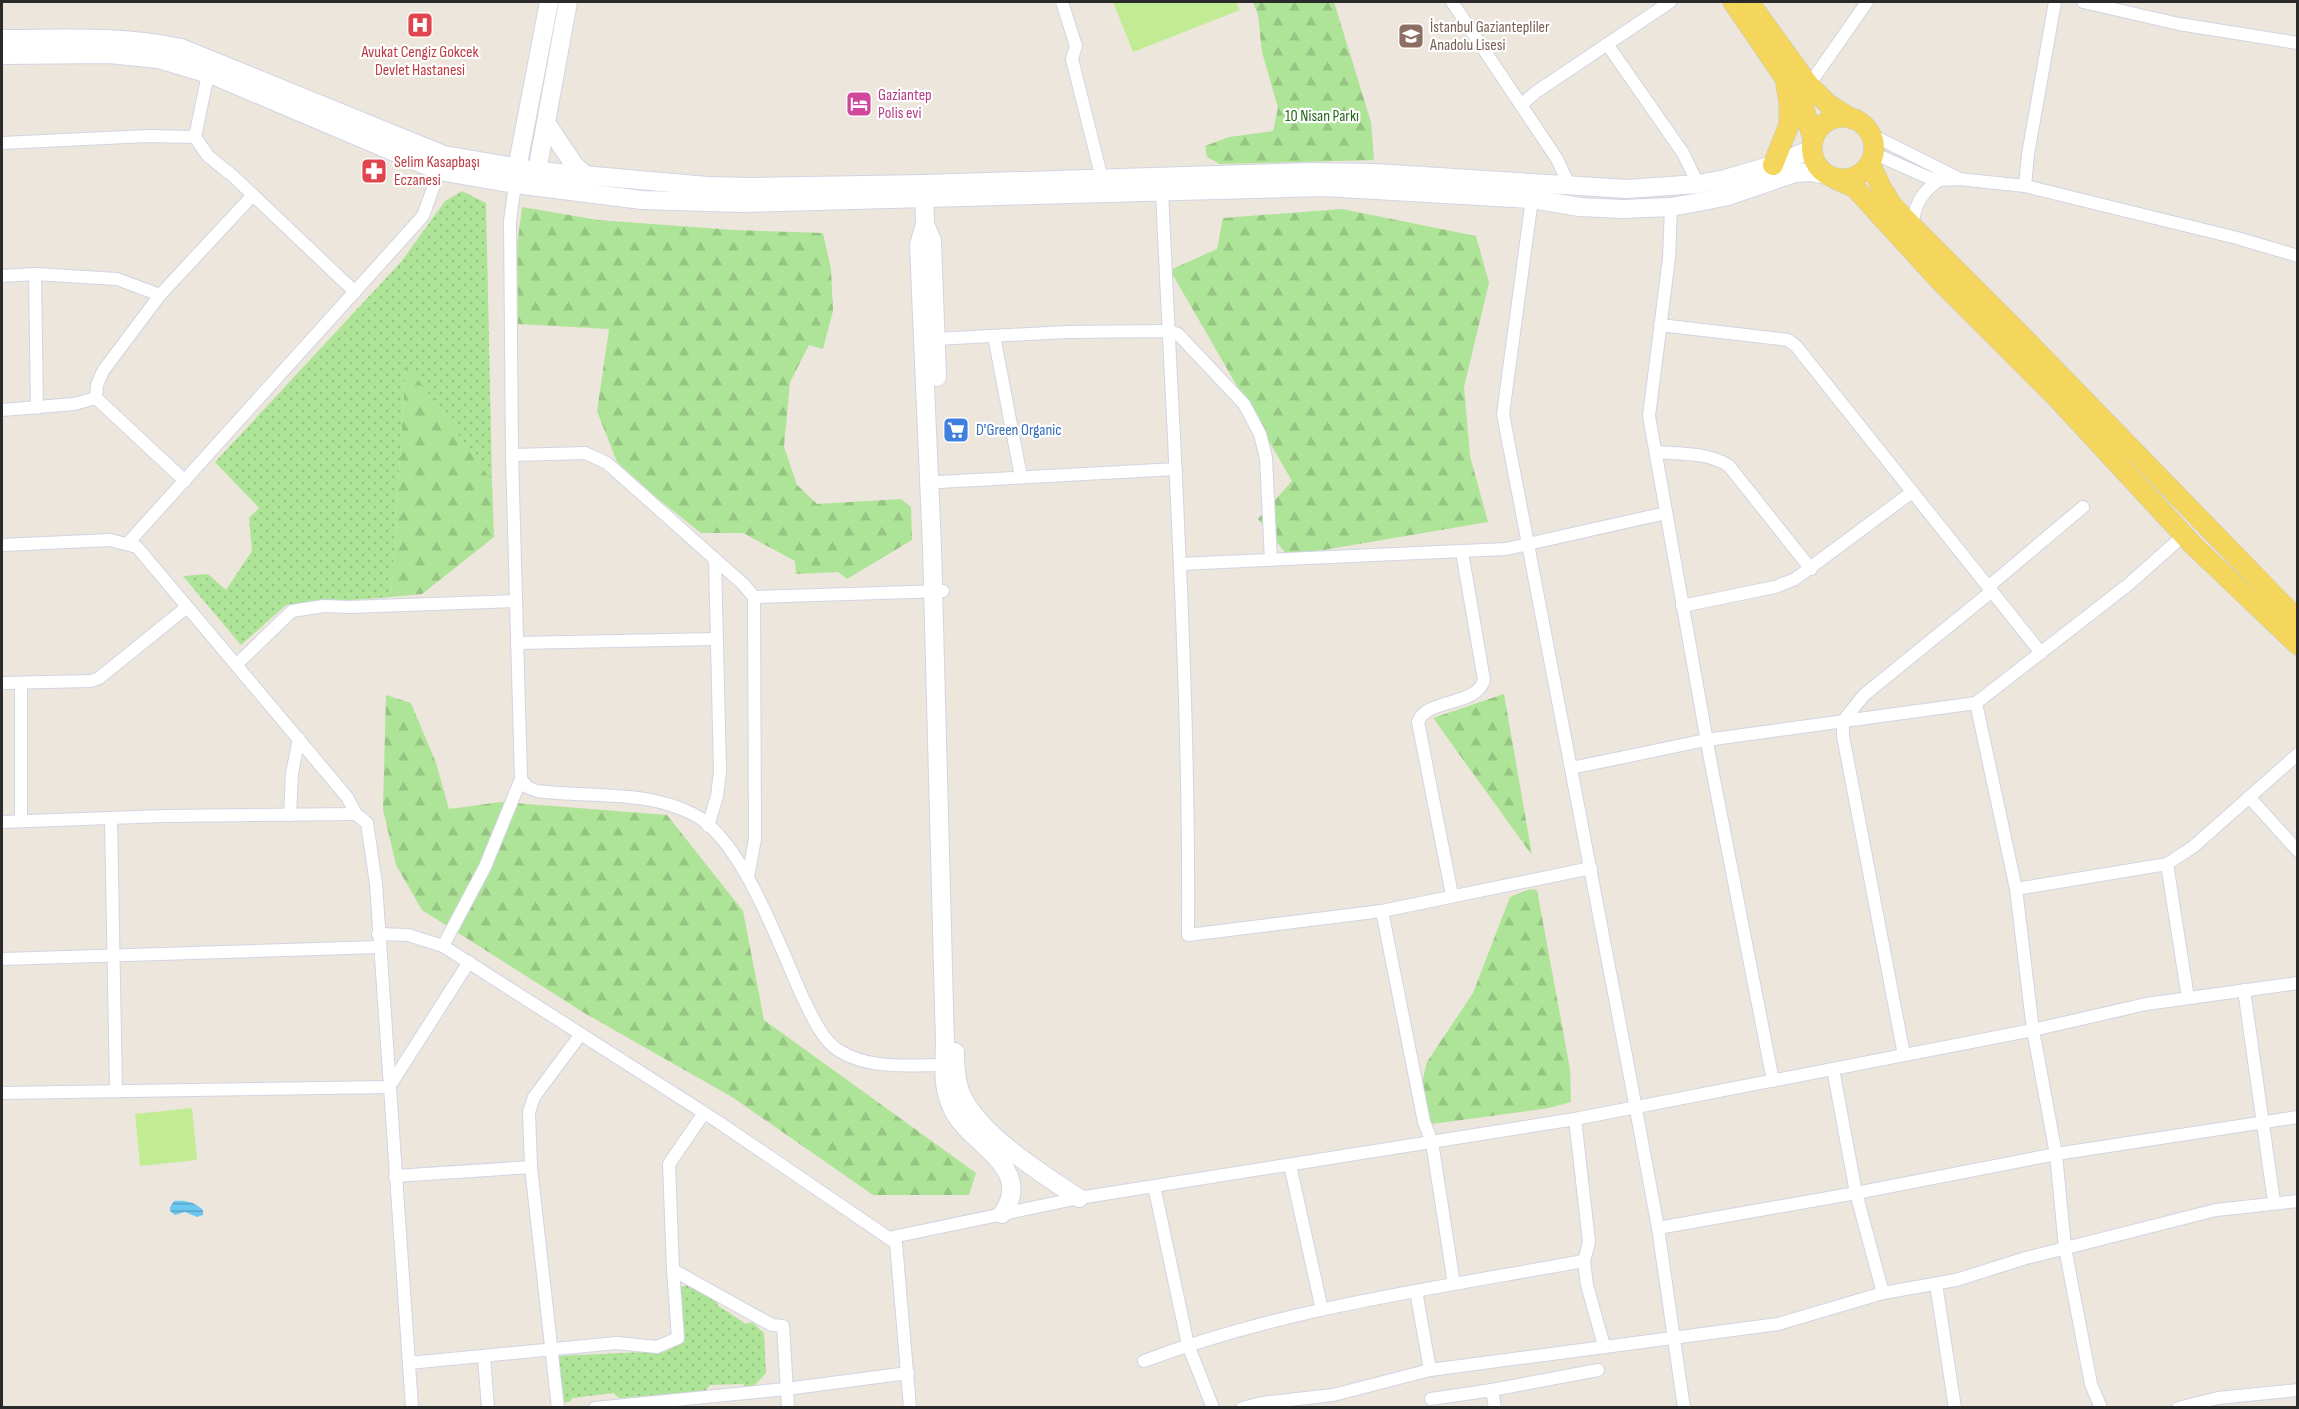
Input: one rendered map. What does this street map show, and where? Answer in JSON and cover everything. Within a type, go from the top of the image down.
[{"type":"main road","points":[[1733,2],[1803,105],[1818,168],[1855,188],[1941,282],[2056,398],[2184,535],[2298,645]]},
{"type":"main road","points":[[1749,2],[1809,85],[1828,104],[1863,125],[1870,134],[1871,158],[1881,187],[1892,205],[2298,620]]},
{"type":"main road","points":[[1773,165],[1789,125],[1790,103],[1786,80]]},
{"type":"main road","points":[[1812,144],[1818,130],[1835,118],[1855,120]]},
{"type":"main road","points":[[1831,176],[1845,179],[1855,177],[1863,171],[1871,158]]},
{"type":"street","points":[[443,946],[485,867],[521,779],[512,455],[510,221],[516,176],[549,2]]},
{"type":"street","points":[[537,171],[568,2]]},
{"type":"street","points":[[1062,2],[1076,46],[1072,59],[1103,186]]},
{"type":"street","points":[[1452,2],[1557,159],[1569,185]]},
{"type":"street","points":[[1521,105],[1536,92],[1670,2]]},
{"type":"street","points":[[1809,85],[1867,2]]},
{"type":"street","points":[[2025,186],[2028,154],[2055,2]]},
{"type":"street","points":[[2083,2],[2179,24],[2298,43]]},
{"type":"street","points":[[2,39],[116,39],[181,48],[442,163]]},
{"type":"street","points":[[1607,44],[1683,153],[1698,184]]},
{"type":"street","points":[[2,55],[136,55],[178,63],[442,163],[642,200],[692,202],[924,191],[1103,186],[1329,172],[1628,189],[1698,184],[1725,179],[1773,165],[1812,144]]},
{"type":"street","points":[[208,74],[195,137],[208,156],[253,195],[355,292]]},
{"type":"street","points":[[546,123],[575,166],[585,175]]},
{"type":"street","points":[[1870,134],[1959,179]]},
{"type":"street","points":[[2,143],[147,136],[195,137]]},
{"type":"street","points":[[1871,158],[1939,180],[1959,179],[2025,186],[2237,238],[2298,256]]},
{"type":"street","points":[[128,543],[423,216],[442,163]]},
{"type":"street","points":[[516,176],[537,171],[664,184],[924,191]]},
{"type":"street","points":[[1103,186],[1162,191],[1344,188],[1532,200],[1600,208],[1671,207],[1728,196],[1795,173],[1810,172],[1831,176]]},
{"type":"street","points":[[1913,227],[1918,201],[1939,180]]},
{"type":"street","points":[[924,191],[925,224],[919,245],[938,591],[955,1069],[962,1096],[978,1120],[1036,1170],[1079,1198]]},
{"type":"street","points":[[1162,191],[1180,564],[1188,837],[1188,935],[1382,910],[1590,868]]},
{"type":"street","points":[[96,398],[97,385],[103,371],[160,295],[253,195]]},
{"type":"street","points":[[1532,200],[1503,414],[1658,1228],[1684,1407]]},
{"type":"street","points":[[1671,207],[1669,258],[1648,416],[1706,740],[1773,1081]]},
{"type":"street","points":[[925,224],[933,241],[936,339],[944,1085],[954,1113],[972,1134],[1004,1164],[1012,1190],[1011,1202],[1002,1214]]},
{"type":"street","points":[[2,276],[35,274],[117,279],[160,295]]},
{"type":"street","points":[[35,274],[38,408]]},
{"type":"street","points":[[1660,325],[1788,340],[1796,346],[2041,653]]},
{"type":"street","points":[[936,339],[1066,332],[1168,331],[1182,337],[1244,404],[1256,423],[1266,458],[1271,560]]},
{"type":"street","points":[[994,336],[1021,477]]},
{"type":"street","points":[[96,398],[184,481]]},
{"type":"street","points":[[2,410],[74,404],[96,398]]},
{"type":"street","points":[[1656,452],[1701,455],[1719,460],[1729,466],[1811,569]]},
{"type":"street","points":[[512,455],[585,453],[607,463],[743,584],[754,597],[755,839],[748,877]]},
{"type":"street","points":[[939,482],[1176,469]]},
{"type":"street","points":[[1683,606],[1775,587],[1795,579],[1912,492]]},
{"type":"street","points":[[1904,1055],[1843,736],[1843,721],[1864,695],[2083,507]]},
{"type":"street","points":[[1180,564],[1506,549],[1666,513]]},
{"type":"street","points":[[1571,768],[1706,740],[1976,703],[2129,584],[2184,535]]},
{"type":"street","points":[[2,545],[110,540],[137,547],[347,797],[357,814],[367,823],[376,884],[378,941],[412,1407]]},
{"type":"street","points":[[1452,896],[1418,722],[1424,712],[1476,692],[1484,680],[1462,552]]},
{"type":"street","points":[[708,826],[717,796],[720,771],[714,560]]},
{"type":"street","points":[[754,597],[938,591]]},
{"type":"street","points":[[236,665],[292,611],[324,606],[516,601]]},
{"type":"street","points":[[2,683],[91,681],[99,678],[188,607]]},
{"type":"street","points":[[517,643],[716,639]]},
{"type":"street","points":[[21,683],[21,821]]},
{"type":"street","points":[[1976,703],[2016,889],[2034,1030],[2056,1154],[2065,1248],[2091,1384],[2101,1407]]},
{"type":"street","points":[[290,815],[292,773],[299,740]]},
{"type":"street","points":[[2016,889],[2168,864],[2193,847],[2298,754]]},
{"type":"street","points":[[521,779],[527,787],[537,791],[660,801],[694,814],[724,840],[748,877],[815,1024],[836,1049],[863,1061],[895,1065],[944,1065]]},
{"type":"street","points":[[2249,797],[2298,851]]},
{"type":"street","points":[[2,822],[357,814]]},
{"type":"street","points":[[111,818],[116,1091]]},
{"type":"street","points":[[2168,864],[2188,998]]},
{"type":"street","points":[[1382,910],[1424,1122],[1432,1142],[1454,1284]]},
{"type":"street","points":[[2,959],[378,941],[408,935],[443,946],[704,1113],[896,1243],[910,1407]]},
{"type":"street","points":[[389,1087],[469,962]]},
{"type":"street","points":[[888,1238],[1079,1198],[1575,1119],[2034,1030],[2146,1004],[2298,982]]},
{"type":"street","points":[[2244,990],[2274,1202]]},
{"type":"street","points":[[558,1407],[531,1167],[529,1112],[534,1097],[581,1034]]},
{"type":"street","points":[[1833,1069],[1856,1194],[1882,1293]]},
{"type":"street","points":[[2,1093],[389,1087]]},
{"type":"street","points":[[409,1363],[617,1343],[657,1347],[678,1338],[669,1164],[704,1113]]},
{"type":"street","points":[[1658,1228],[1856,1194],[2056,1154],[2298,1117]]},
{"type":"street","points":[[1575,1119],[1589,1242],[1584,1261],[1587,1285],[1604,1346]]},
{"type":"street","points":[[1290,1165],[1322,1310]]},
{"type":"street","points":[[395,1176],[531,1167]]},
{"type":"street","points":[[1154,1186],[1188,1345],[1213,1407]]},
{"type":"street","points":[[1242,1407],[1262,1403],[1291,1404],[1430,1370],[1778,1324],[1882,1293],[1956,1281],[2065,1248],[2216,1210],[2298,1201]]},
{"type":"street","points":[[1144,1361],[1188,1345],[1322,1310],[1584,1261]]},
{"type":"street","points":[[673,1270],[772,1325],[783,1326],[788,1407]]},
{"type":"street","points":[[1936,1284],[1955,1407]]},
{"type":"street","points":[[1416,1291],[1430,1370]]},
{"type":"street","points":[[484,1357],[488,1407]]},
{"type":"street","points":[[1431,1400],[1598,1370]]},
{"type":"street","points":[[595,1407],[786,1389],[908,1372]]},
{"type":"street","points":[[1492,1390],[1495,1407]]},
{"type":"street","points":[[2178,1407],[2218,1398],[2298,1390]]},
{"type":"green space","points":[[1113,2],[1236,2],[1240,10],[1133,52]]},
{"type":"green space","name":"10 Nisan Parkı","points":[[1253,2],[1334,2],[1371,122],[1374,160],[1220,164],[1207,157],[1205,146],[1229,137],[1273,131],[1278,108],[1262,52],[1258,15]]},
{"type":"green space","points":[[462,191],[486,203],[492,481],[406,363],[391,597],[286,605],[241,645],[183,576],[208,574],[226,590],[252,551],[249,518],[259,508],[215,462],[401,262],[445,201]]},
{"type":"green space","points":[[522,207],[598,220],[734,230],[823,233],[831,269],[833,311],[823,349],[809,345],[790,382],[784,447],[797,485],[817,504],[901,499],[911,507],[912,540],[847,579],[838,572],[796,574],[795,561],[743,533],[701,533],[657,498],[617,462],[597,411],[609,329],[518,324],[517,247]]},
{"type":"green space","points":[[1342,209],[1476,236],[1489,283],[1464,387],[1470,456],[1488,522],[1288,556],[1258,519],[1292,481],[1170,270],[1217,249],[1223,218]]},
{"type":"green space","points":[[406,362],[492,481],[494,537],[422,594],[391,597]]},
{"type":"green space","points":[[1504,694],[1532,855],[1433,718]]},
{"type":"green space","points":[[386,695],[411,703],[436,763],[449,809],[501,802],[667,815],[743,911],[764,1020],[976,1173],[969,1195],[873,1195],[732,1097],[586,1014],[422,910],[396,865],[383,809]]},
{"type":"green space","points":[[1530,889],[1537,890],[1570,1069],[1571,1102],[1549,1108],[1432,1124],[1421,1086],[1427,1062],[1473,993],[1510,897]]},
{"type":"green space","points":[[192,1108],[197,1160],[140,1166],[135,1114]]},
{"type":"green space","points":[[692,1285],[717,1298],[717,1305],[746,1324],[752,1322],[764,1333],[766,1373],[754,1386],[710,1385],[705,1391],[619,1398],[614,1393],[572,1398],[570,1402],[558,1403],[555,1356],[667,1351],[670,1347],[676,1287]]},
{"type":"water","points":[[174,1201],[193,1203],[203,1210],[203,1215],[197,1217],[185,1212],[175,1215],[170,1211]]},
{"type":"place","name":"Avukat Cengiz Gokcek Devlet Hastanesi","points":[[420,25]]},
{"type":"place","name":"İstanbul Gaziantepliler Anadolu Lisesi","points":[[1411,36]]},
{"type":"place","name":"Gaziantep Polis evi","points":[[859,104]]},
{"type":"place","name":"Selim Kasapbaşı Eczanesi","points":[[374,171]]},
{"type":"place","name":"D'Green Organic","points":[[956,430]]}]
